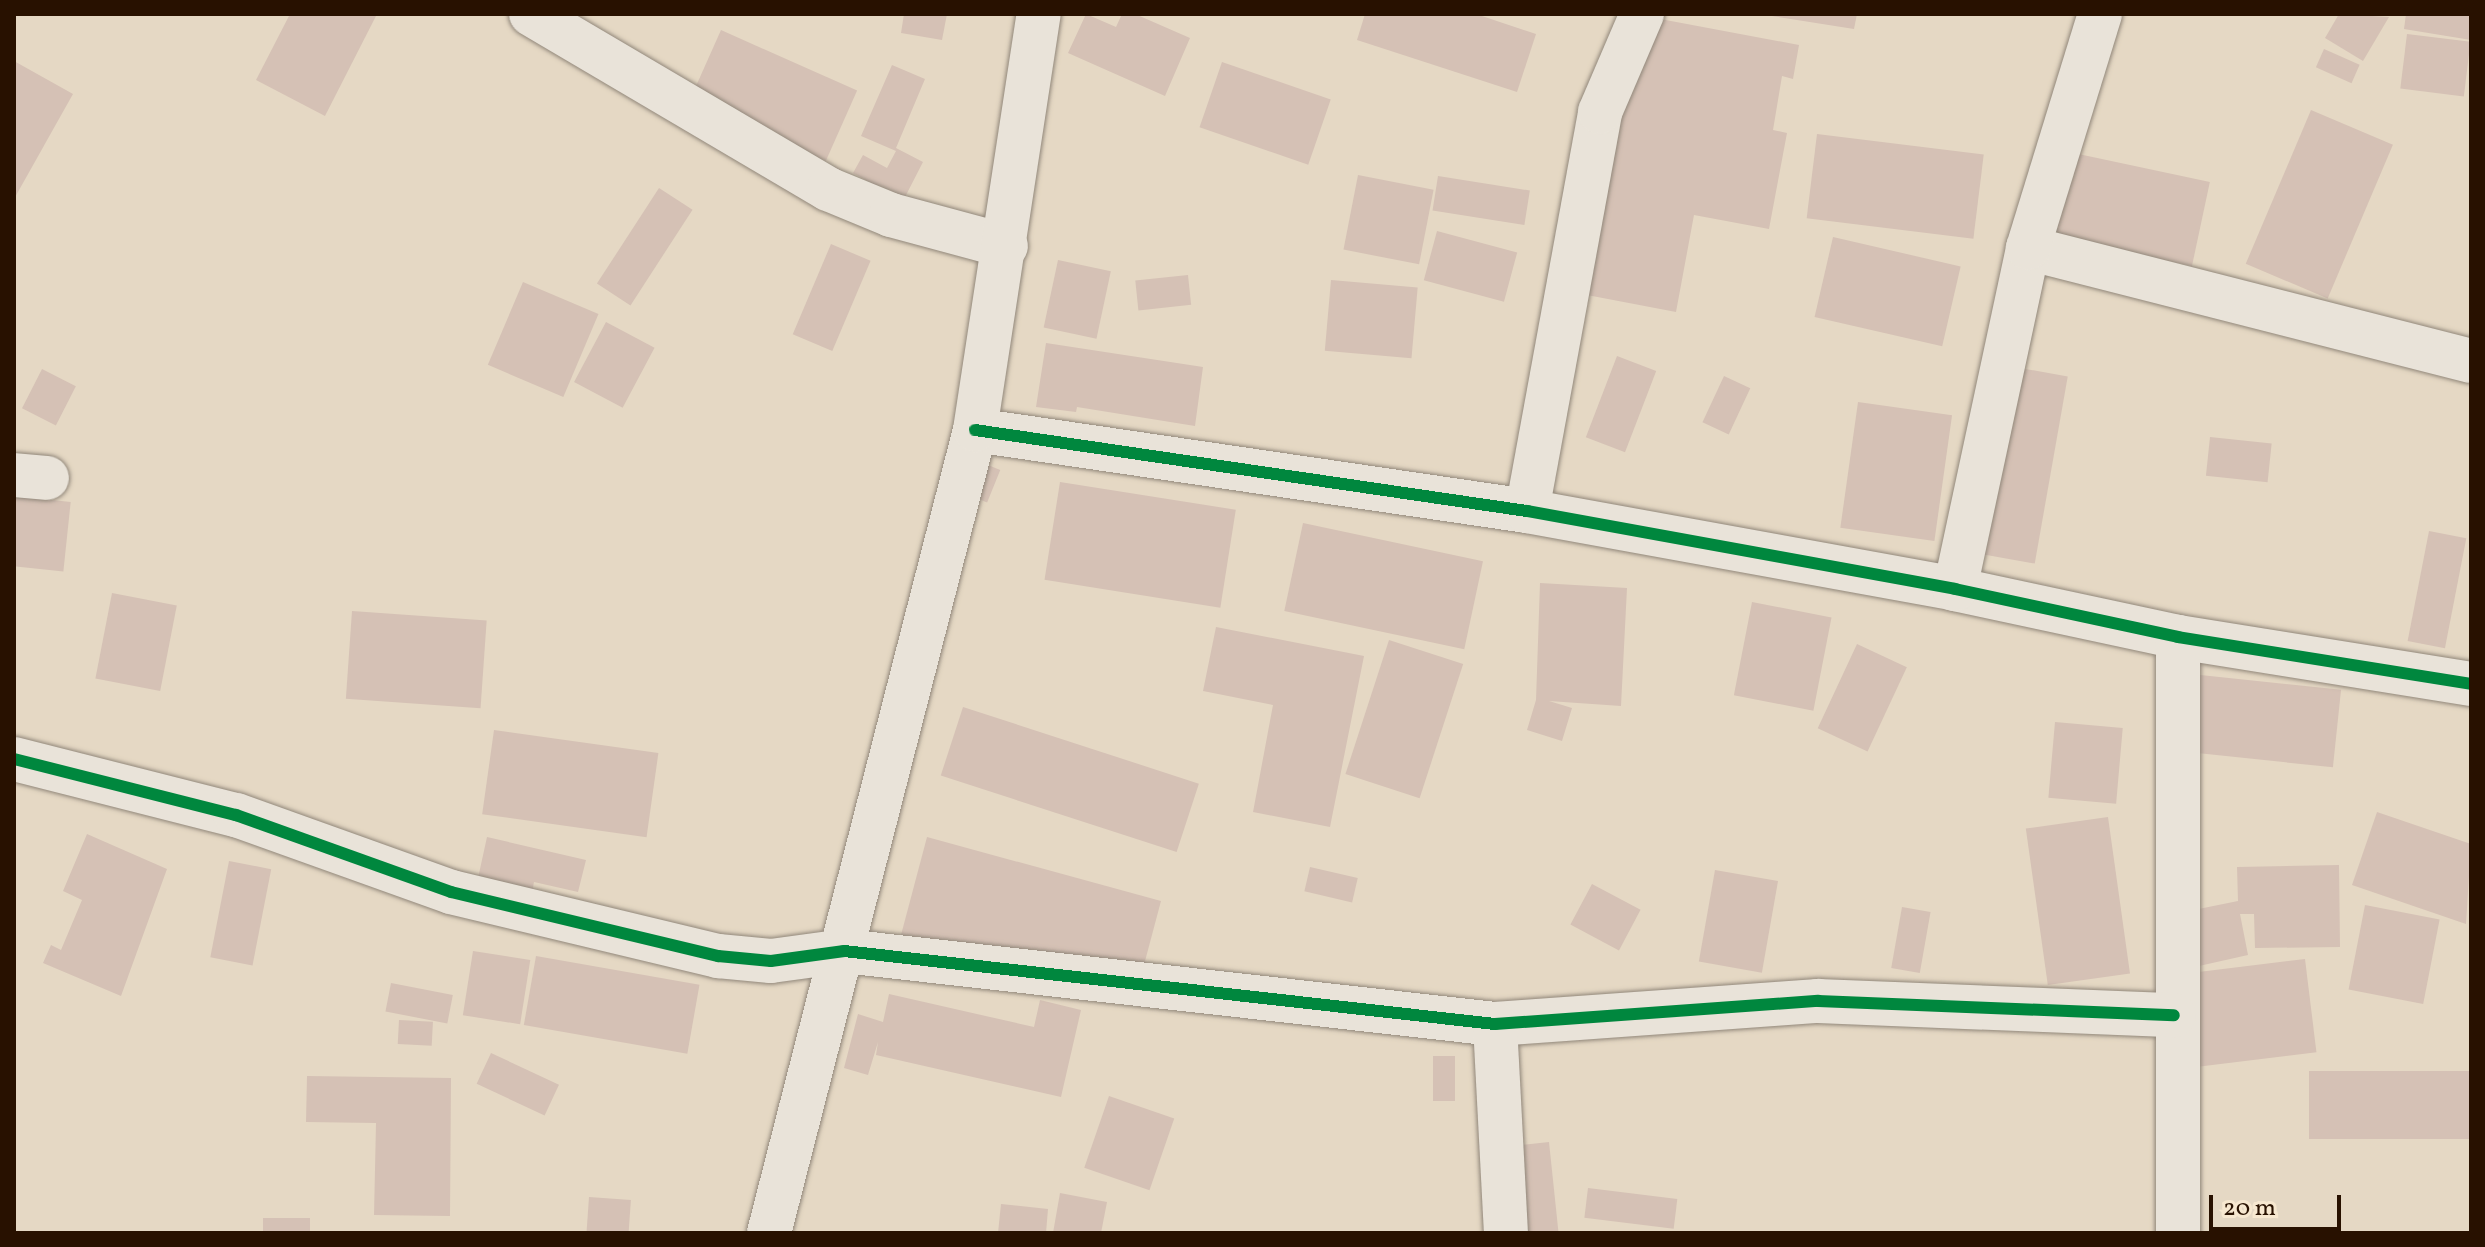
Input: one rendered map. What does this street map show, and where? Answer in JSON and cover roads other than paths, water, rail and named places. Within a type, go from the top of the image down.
[{"type":"street","points":[[531,14],[828,189],[891,215],[1006,246]]},
{"type":"street","points":[[769,1233],[844,951],[975,430],[1006,246],[1039,14]]},
{"type":"street","points":[[1527,511],[1600,112],[1642,14]]},
{"type":"street","points":[[1955,589],[2028,248],[2100,14]]},
{"type":"street","points":[[2028,248],[2471,361]]},
{"type":"street","points":[[975,430],[1527,511],[1955,589],[2178,637],[2471,684]]},
{"type":"street","points":[[2178,637],[2174,1015],[2178,1233]]},
{"type":"street","points":[[14,759],[236,815],[451,892],[718,956],[771,961],[844,951],[1495,1024],[1818,1001],[2174,1015]]},
{"type":"street","points":[[1495,1024],[1506,1233]]}]
